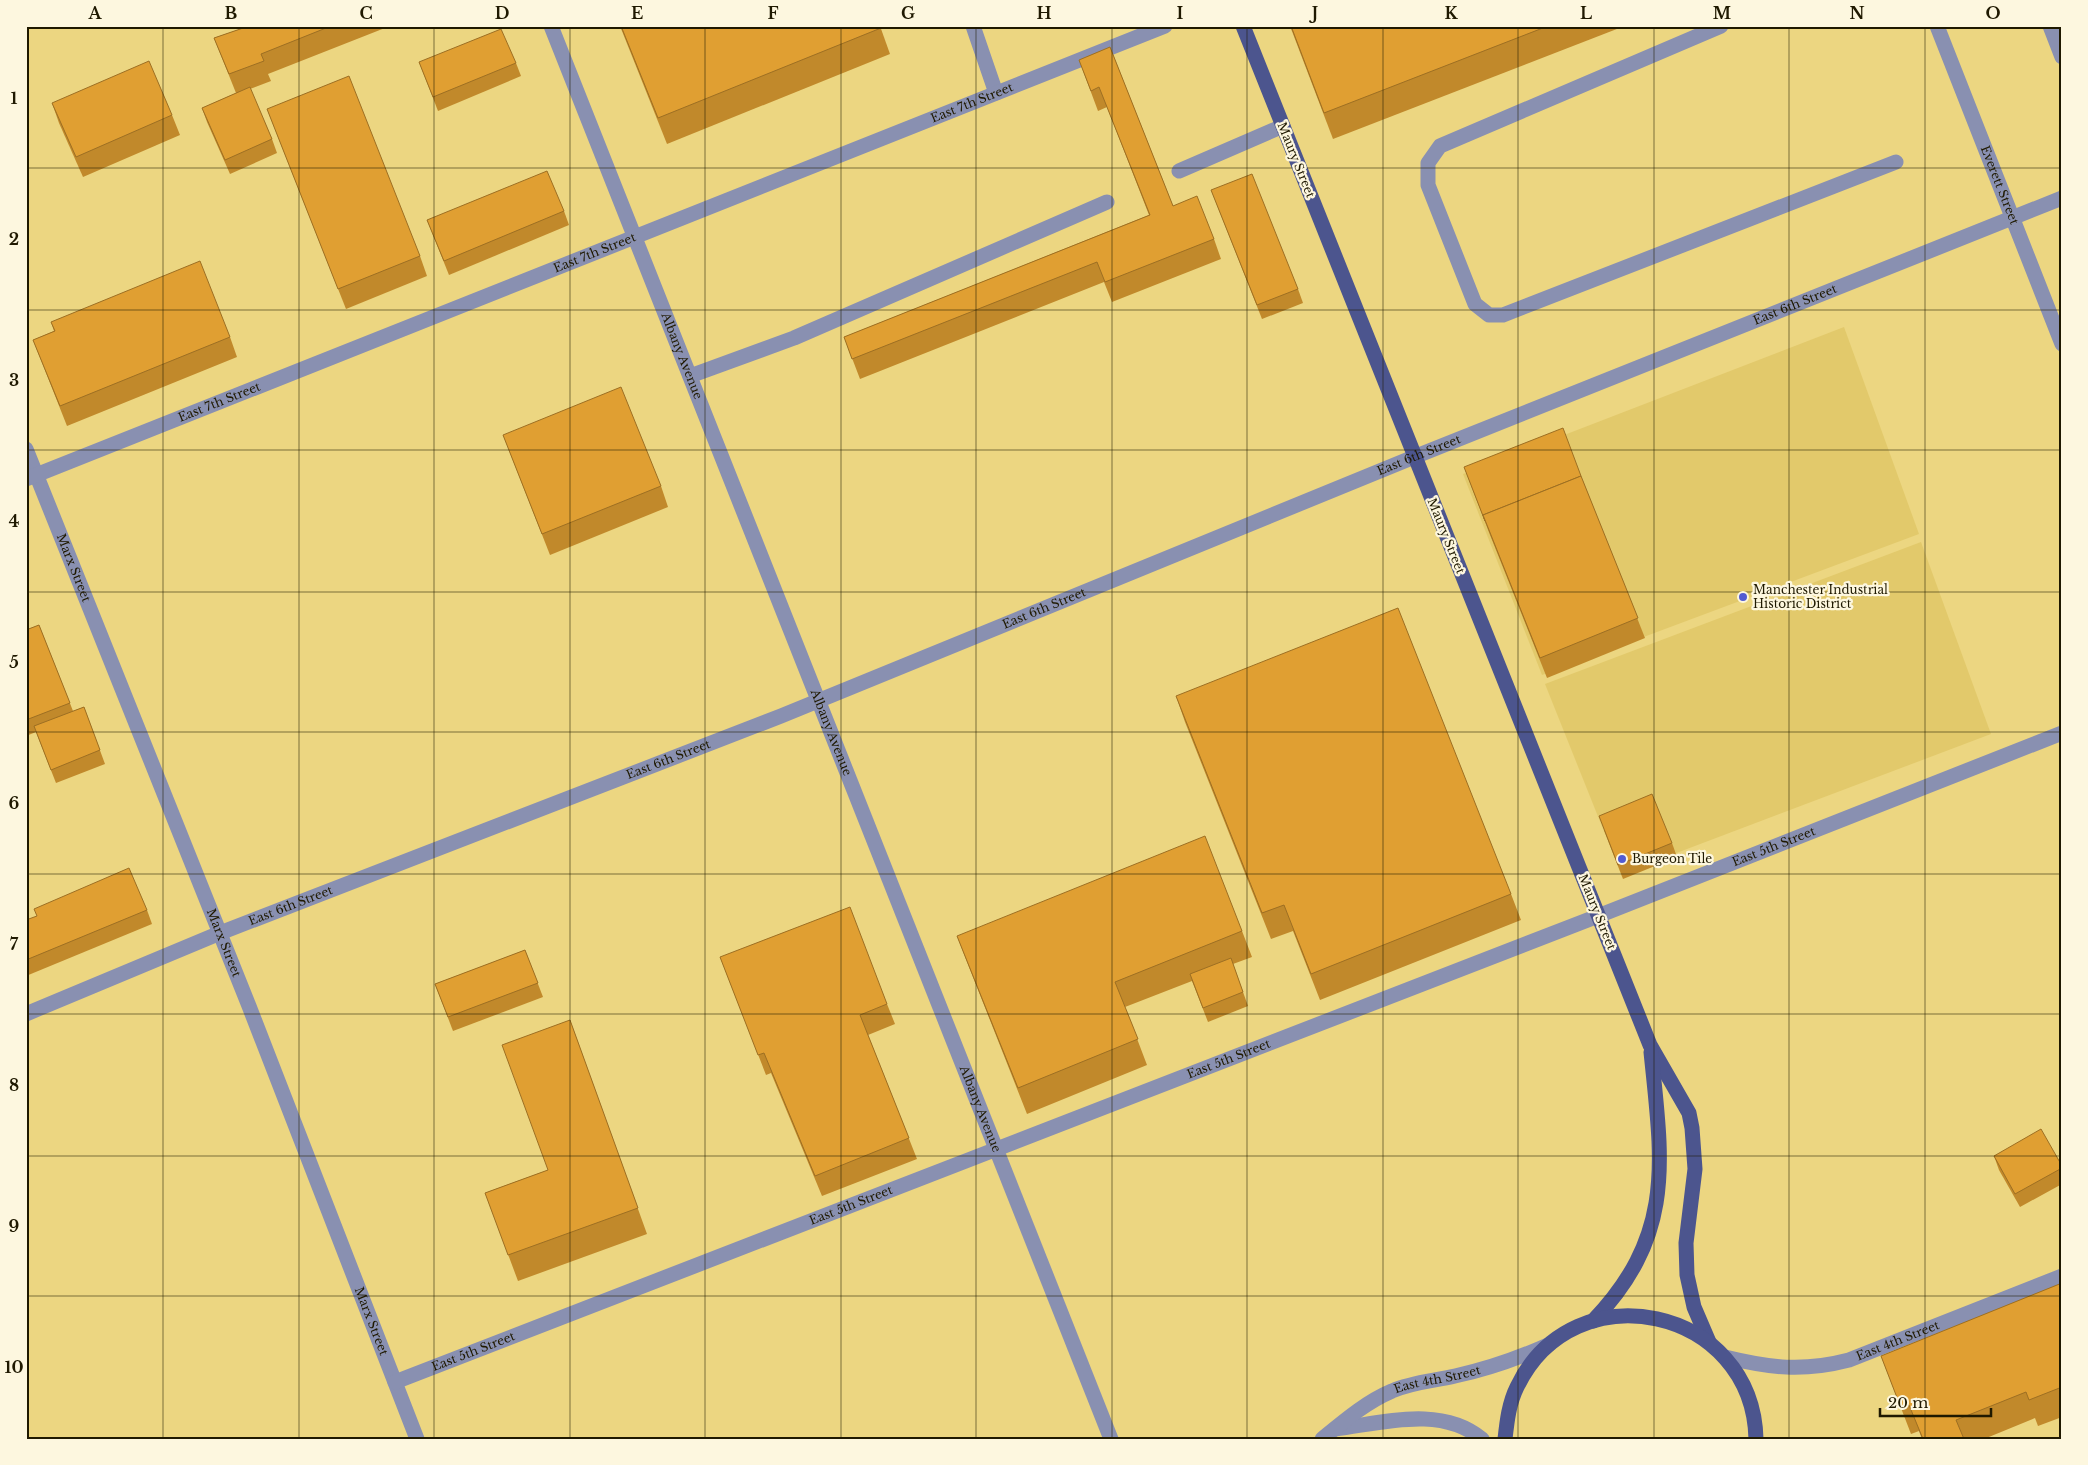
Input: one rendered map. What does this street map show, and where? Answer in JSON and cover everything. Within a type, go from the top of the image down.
[{"type":"main road","name":"Maury Street","points":[[1243,26],[1650,1046],[1689,1113],[1695,1168],[1686,1243],[1687,1275],[1694,1307],[1709,1342]]},
{"type":"main road","name":"Maury Street","points":[[1593,1321],[1613,1299],[1634,1268],[1648,1235],[1656,1203],[1660,1177],[1660,1149],[1650,1046]]},
{"type":"main road","points":[[1505,1439],[1508,1414],[1516,1388],[1531,1364],[1550,1344],[1571,1330],[1593,1321],[1613,1316],[1633,1315],[1654,1317],[1674,1322],[1709,1342],[1725,1357],[1737,1372],[1753,1409],[1756,1439]]},
{"type":"street","name":"Albany Avenue","points":[[551,26],[1112,1439]]},
{"type":"street","points":[[973,26],[996,93]]},
{"type":"street","name":"East 7th Street","points":[[31,477],[1165,26]]},
{"type":"street","points":[[1721,26],[1440,146],[1428,163],[1428,185],[1475,304],[1489,315],[1503,315],[1896,162]]},
{"type":"street","name":"Everett Street","points":[[1937,26],[2062,344]]},
{"type":"street","points":[[2050,26],[2062,57]]},
{"type":"street","points":[[1179,171],[1283,126]]},
{"type":"street","name":"East 6th Street","points":[[26,1014],[220,933],[818,700],[1414,457],[2062,198]]},
{"type":"street","points":[[690,376],[794,338],[1107,202]]},
{"type":"street","name":"Marx Street","points":[[26,449],[31,477],[220,933],[417,1439]]},
{"type":"street","name":"East 5th Street","points":[[395,1382],[1598,916],[2062,733]]},
{"type":"street","name":"East 4th Street","points":[[1725,1357],[1770,1367],[1788,1368],[1832,1364],[1849,1360],[2062,1276]]},
{"type":"street","name":"East 4th Street","points":[[1328,1434],[1356,1411],[1391,1391],[1512,1360],[1550,1344]]},
{"type":"street","name":"East 4th Street","points":[[1328,1434],[1403,1420],[1433,1419],[1463,1426],[1482,1439]]},
{"type":"shaded area","points":[[1844,327],[1919,534],[1542,675],[1463,474]]},
{"type":"shaded area","points":[[1921,542],[1991,734],[1621,874],[1545,684]]},
{"type":"building","points":[[249,26],[331,26],[261,54],[264,61],[229,74],[214,38]]},
{"type":"building","points":[[621,26],[880,26],[881,28],[658,118]]},
{"type":"building","points":[[1291,26],[1548,26],[1324,113]]},
{"type":"building","points":[[501,29],[516,63],[433,97],[419,62]]},
{"type":"building","points":[[1110,47],[1173,206],[1197,196],[1214,239],[1105,282],[1097,262],[852,359],[844,337],[1150,215],[1099,87],[1091,91],[1079,60]]},
{"type":"building","points":[[149,61],[172,115],[76,157],[52,103]]},
{"type":"building","points":[[349,76],[420,256],[338,289],[267,109]]},
{"type":"building","points":[[250,87],[272,139],[225,160],[202,108]]},
{"type":"building","points":[[547,171],[564,211],[444,261],[427,220]]},
{"type":"building","points":[[1252,174],[1298,289],[1257,305],[1211,190]]},
{"type":"building","points":[[200,261],[230,337],[60,406],[33,340],[55,331],[51,322]]},
{"type":"building","points":[[621,387],[661,486],[542,534],[503,435]]},
{"type":"building","points":[[1563,428],[1581,476],[1483,515],[1485,521],[1464,467]]},
{"type":"building","points":[[1581,476],[1638,618],[1540,658],[1483,515]]},
{"type":"building","points":[[1398,608],[1511,894],[1311,974],[1284,905],[1262,913],[1176,696]]},
{"type":"building","points":[[39,625],[70,703],[26,720],[26,630]]},
{"type":"building","points":[[84,707],[100,750],[51,770],[34,726]]},
{"type":"building","points":[[1652,794],[1672,843],[1618,865],[1599,816]]},
{"type":"building","points":[[1205,836],[1242,931],[1115,982],[1138,1039],[1018,1088],[957,936]]},
{"type":"building","points":[[129,868],[147,910],[26,960],[26,920],[37,916],[34,909]]},
{"type":"building","points":[[850,907],[887,1004],[860,1015],[909,1138],[815,1176],[764,1053],[758,1055],[720,957]]},
{"type":"building","points":[[525,950],[538,983],[448,1017],[435,984]]},
{"type":"building","points":[[1231,958],[1243,992],[1203,1008],[1190,974]]},
{"type":"building","points":[[570,1020],[638,1208],[508,1255],[485,1193],[548,1170],[502,1045]]},
{"type":"building","points":[[2041,1129],[2062,1168],[2015,1194],[1994,1156]]},
{"type":"building","points":[[2062,1283],[2062,1387],[2029,1400],[2026,1392],[1956,1420],[1964,1439],[1923,1439],[1909,1405],[1901,1408],[1881,1356]]},
{"type":"place","name":"Manchester Industrial Historic District","points":[[1743,597]]},
{"type":"place","name":"Burgeon Tile","points":[[1622,859]]}]
